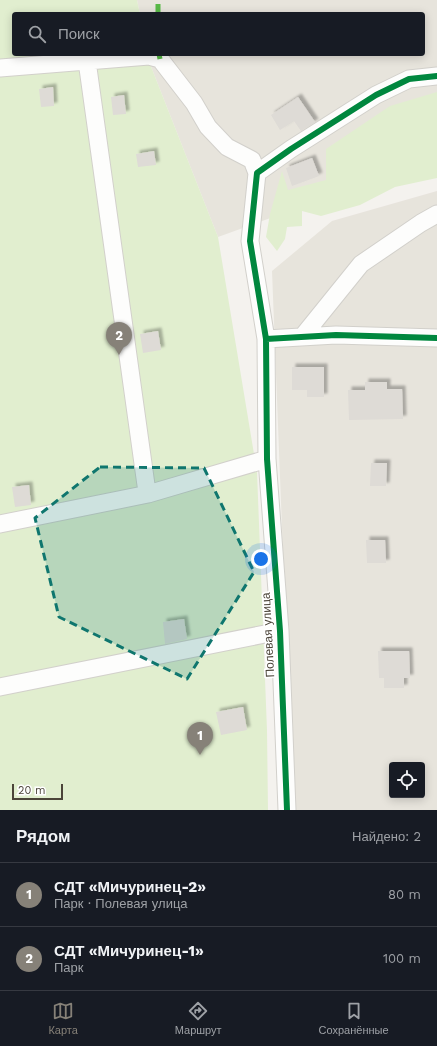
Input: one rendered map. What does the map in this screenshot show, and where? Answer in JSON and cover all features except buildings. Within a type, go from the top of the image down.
[{"type":"street","points":[[0,68],[149,56],[160,58],[194,103],[208,127],[227,147],[252,160],[257,173],[291,149],[376,95],[410,79],[437,76]]},
{"type":"street","points":[[87,60],[148,494]]},
{"type":"street","name":"Полевая улица","points":[[257,173],[250,241],[266,339],[267,459],[280,631],[287,810]]},
{"type":"street","points":[[302,337],[361,264],[421,222],[437,214]]},
{"type":"street","points":[[266,339],[336,335],[437,338]]},
{"type":"street","points":[[0,524],[148,494],[267,459]]},
{"type":"street","points":[[0,687],[280,631]]},
{"type":"highlighted area","points":[[100,467],[204,468],[254,572],[187,679],[59,617],[35,518]]},
{"type":"shaded area","points":[[137,0],[437,0],[437,169],[369,182],[218,237],[150,64],[148,56],[425,56],[425,12],[140,12]]},
{"type":"shaded area","points":[[437,191],[437,810],[293,810],[272,271],[332,221]]},
{"type":"green space","points":[[0,0],[137,0],[140,12],[12,12],[12,56],[148,56],[150,64],[218,237],[257,472],[267,730],[268,810],[0,810]]},
{"type":"green space","points":[[437,92],[437,178],[395,187],[360,205],[321,216],[302,211],[302,226],[287,227],[285,239],[277,251],[266,237],[270,214],[282,171],[288,190],[326,180],[326,149],[390,106]]},
{"type":"marked path","points":[[158,0],[158,12]]},
{"type":"cycle path","points":[[287,810],[280,631],[267,459],[266,339],[250,241],[257,173],[291,149],[376,95],[409,79],[437,76]]},
{"type":"cycle path","points":[[266,339],[336,335],[437,338]]},
{"type":"place","name":"СДТ «Мичуринец-1»","points":[[119,355]]},
{"type":"place","name":"СДТ «Мичуринец-2»","points":[[200,755]]}]
